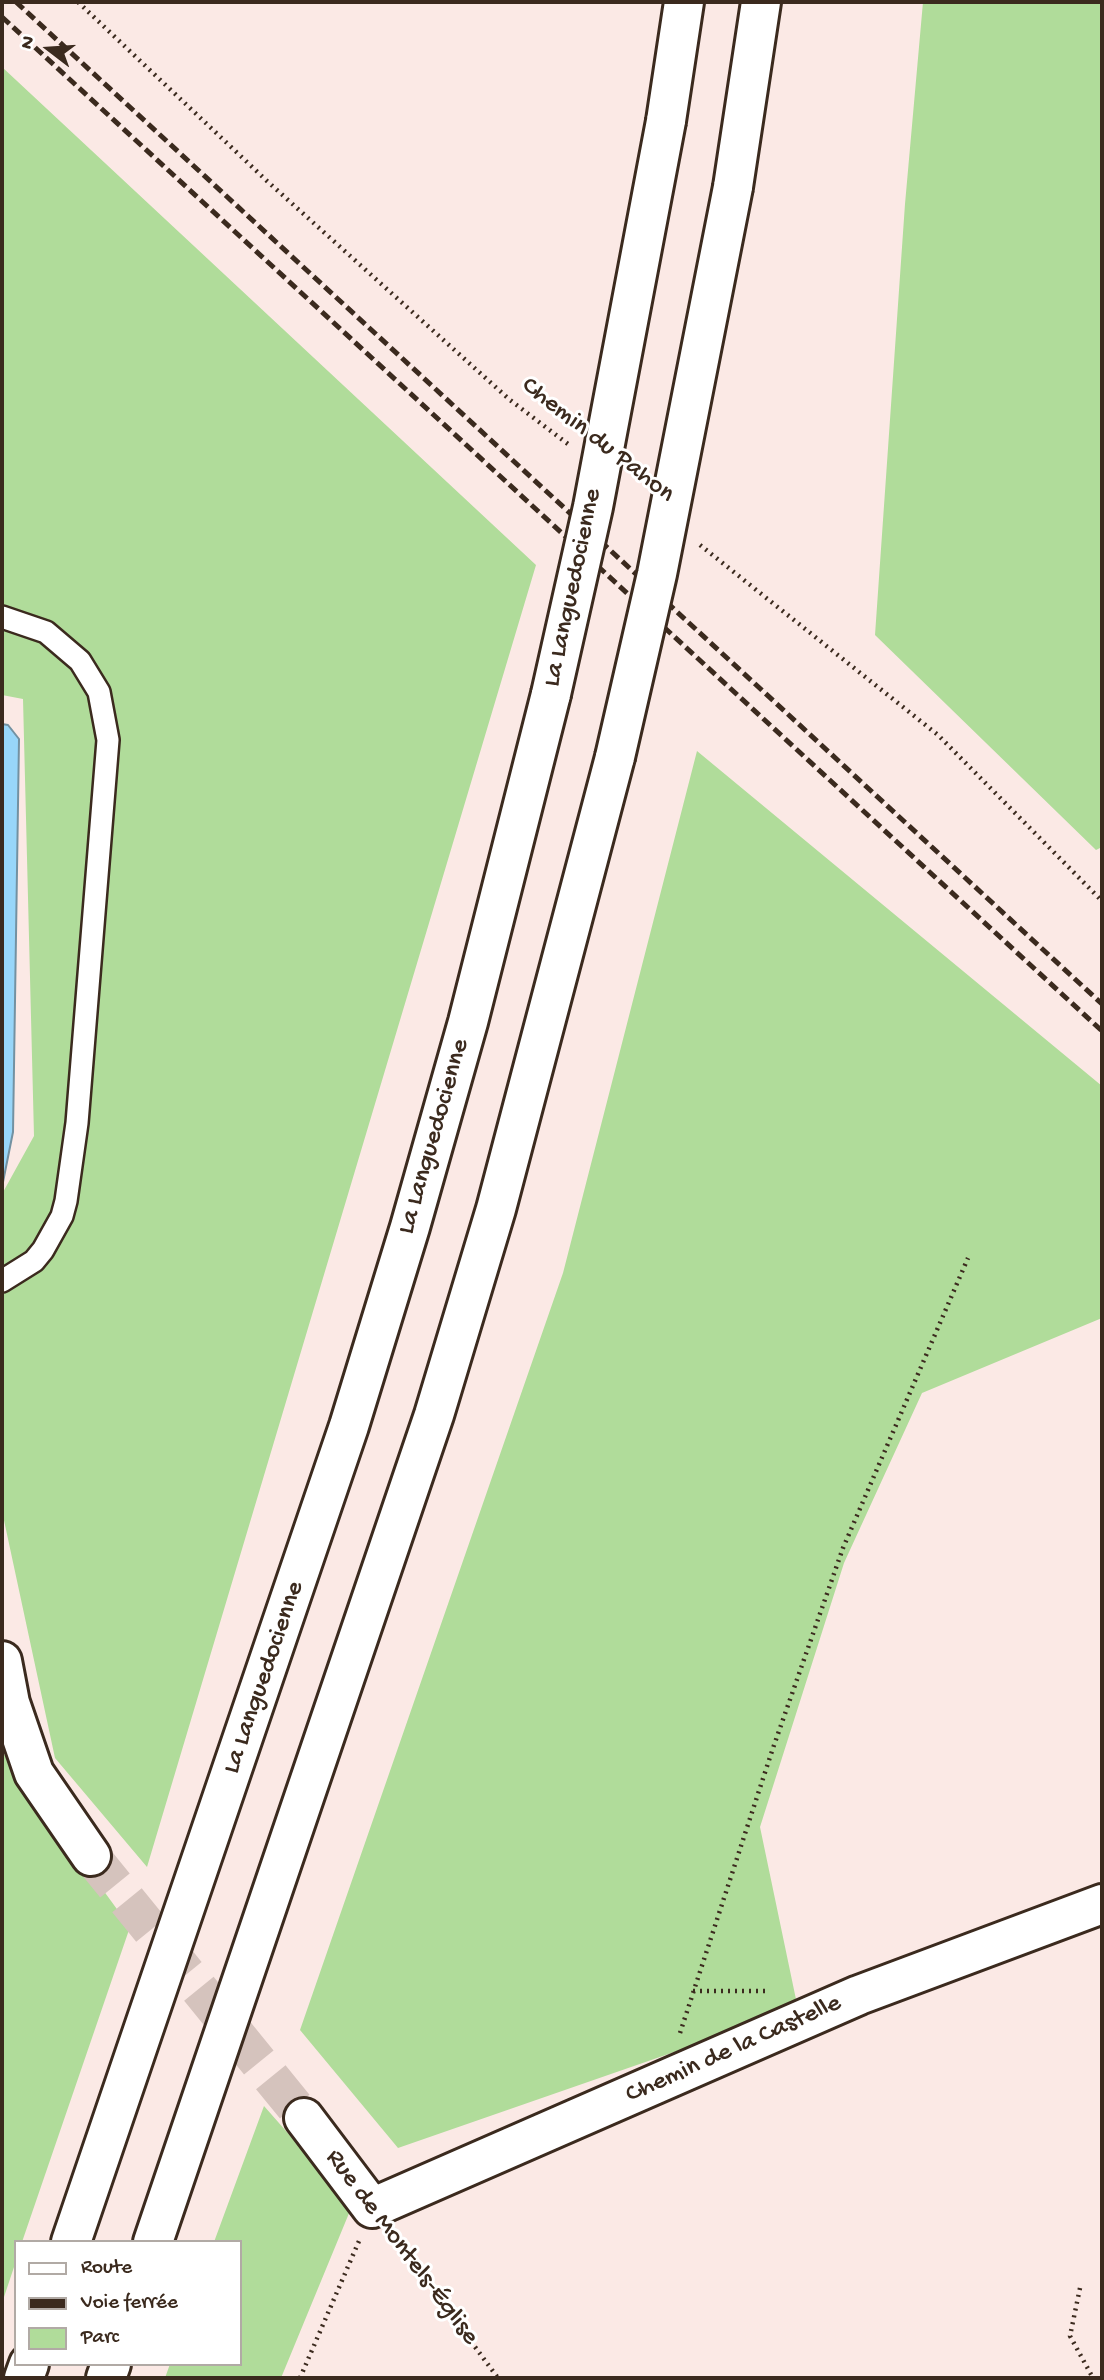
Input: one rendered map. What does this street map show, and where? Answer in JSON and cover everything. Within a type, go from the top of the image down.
[{"type":"main road","name":"La Languedocienne","points":[[72,2240],[349,1426],[410,1227],[464,1035],[551,694],[606,442],[666,121],[684,2]]},
{"type":"main road","points":[[154,2240],[434,1416],[503,1183],[615,757],[657,574],[733,187],[761,2]]},
{"type":"main road","points":[[2,1661],[10,1703],[34,1773],[91,1856]]},
{"type":"main road","name":"Chemin de la Castelle","points":[[372,2208],[859,1995],[1102,1905]]},
{"type":"main road","name":"Rue de Montels-Église","points":[[304,2118],[372,2208]]},
{"type":"lane","points":[[2,617],[46,632],[80,661],[99,692],[108,740],[77,1123],[65,1201],[59,1223],[43,1250],[34,1261],[2,1281]]},
{"type":"path","name":"Chemin du Pahon","points":[[78,2],[267,181],[510,400],[575,449]]},
{"type":"path","points":[[694,540],[938,735],[1102,901]]},
{"type":"path","points":[[664,2080],[772,1751],[843,1548],[968,1258]]},
{"type":"path","points":[[300,2378],[372,2208]]},
{"type":"path","name":"Rue de Montels-Église","points":[[372,2208],[498,2378]]},
{"type":"path","points":[[1080,2288],[1070,2336],[1093,2378]]},
{"type":"green space","points":[[923,2],[1102,2],[1102,847],[1096,850],[875,635],[905,204]]},
{"type":"green space","points":[[2,67],[536,565],[147,1867],[55,1758],[2,1511],[2,1194],[34,1136],[23,699],[2,695]]},
{"type":"green space","points":[[697,751],[1102,1086],[1102,1318],[922,1393],[844,1563],[760,1827],[798,2009],[398,2148],[300,2030],[563,1273]]},
{"type":"green space","points":[[2,1742],[4,1754],[130,1927],[23,2240],[14,2240],[14,2267],[2,2303]]},
{"type":"green space","points":[[264,2106],[352,2206],[281,2378],[165,2378],[169,2366],[242,2366],[242,2240],[215,2240]]},
{"type":"water","points":[[2,724],[8,725],[19,739],[13,1132],[2,1187]]},
{"type":"tunnel","points":[[91,1856],[304,2118]]},
{"type":"railway","points":[[16,2],[1102,1004]]},
{"type":"railway","points":[[2,17],[1102,1031]]}]
